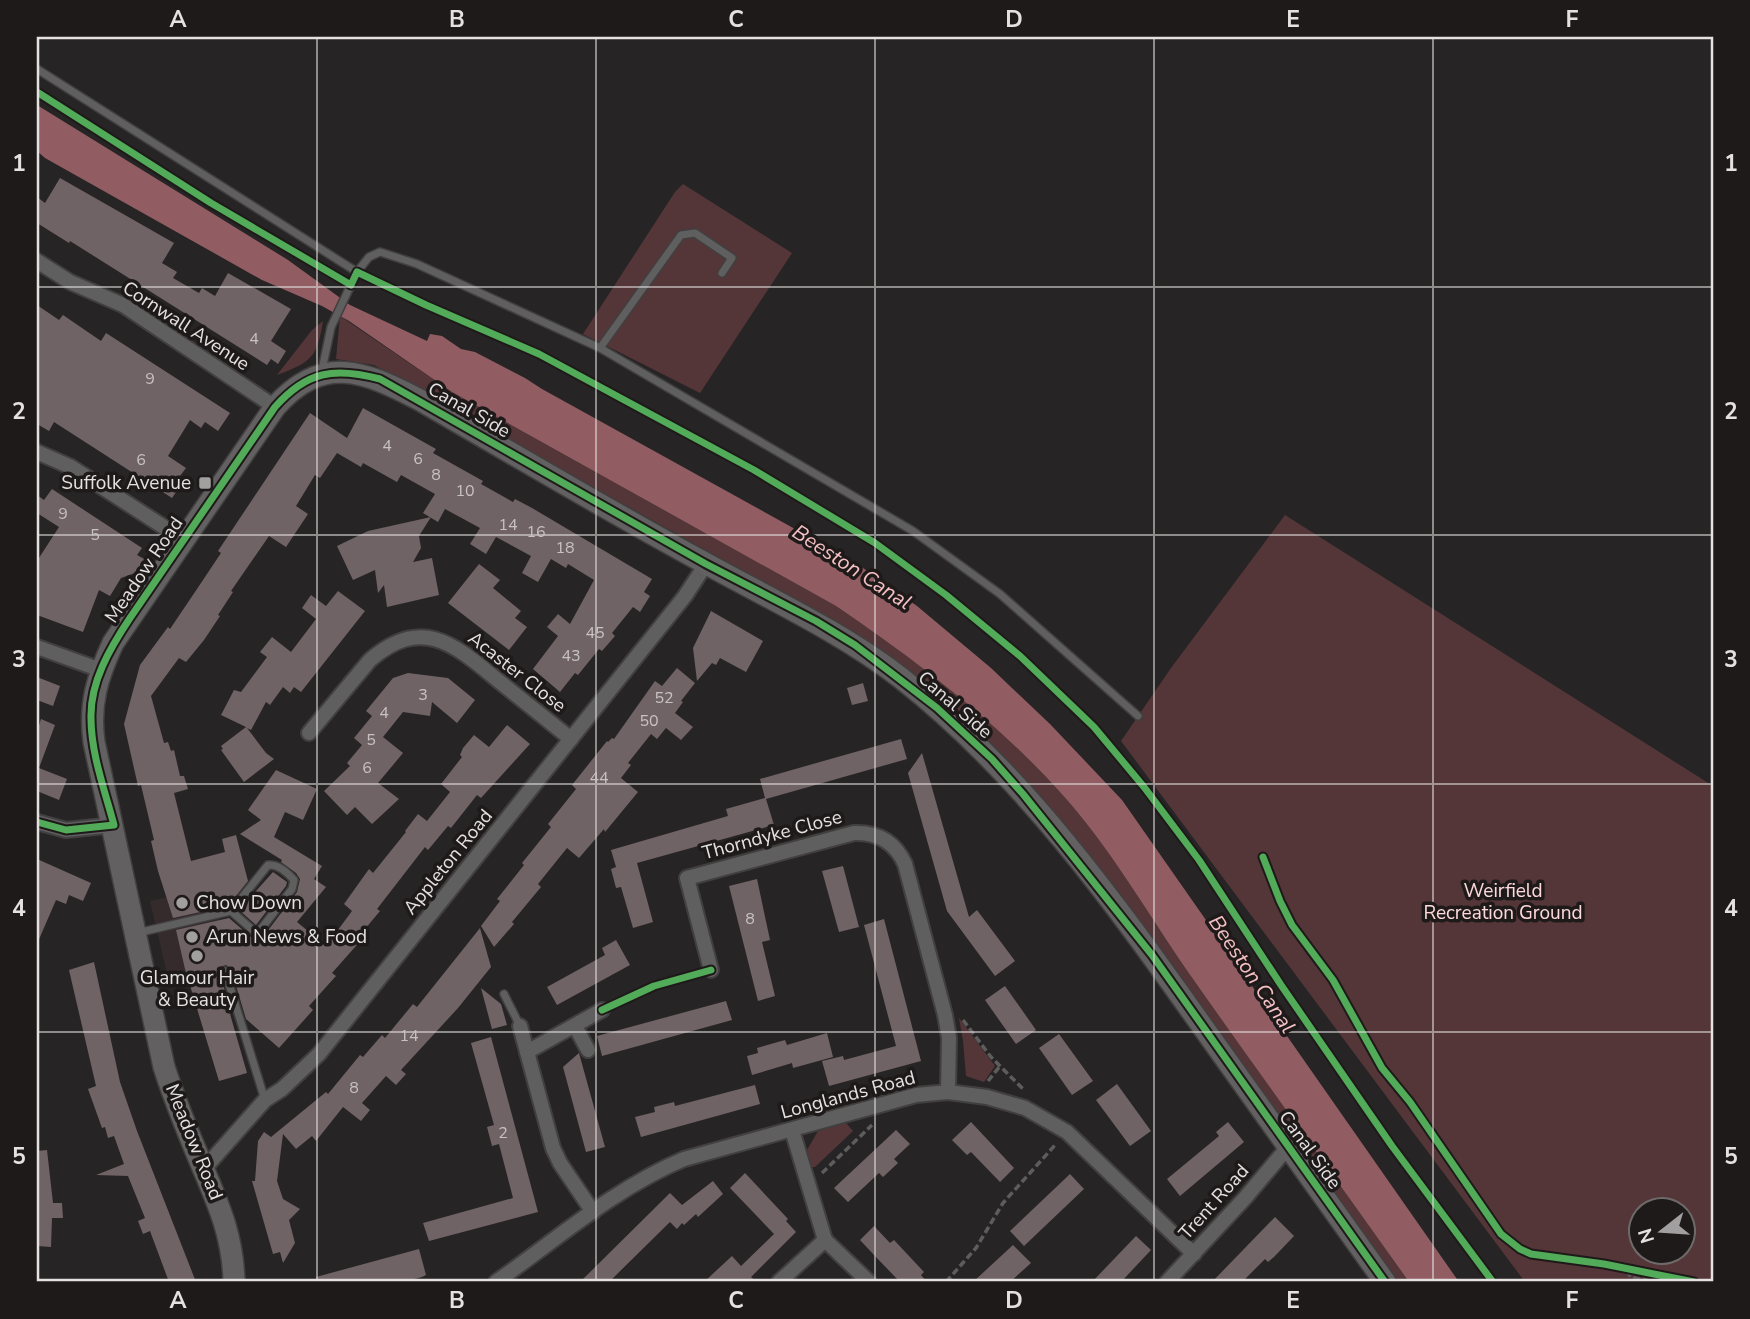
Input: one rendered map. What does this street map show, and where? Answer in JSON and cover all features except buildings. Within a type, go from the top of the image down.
[{"type":"street","name":"Cornwall Avenue","points":[[37,261],[70,282],[123,305],[275,407]]},
{"type":"street","name":"Meadow Road","points":[[234,1282],[234,1261],[227,1226],[175,1101],[164,1067],[91,720],[101,670],[113,643],[275,407],[297,385],[322,374]]},
{"type":"street","name":"Canal Side","points":[[322,374],[360,374],[380,379],[706,564],[816,621],[855,645],[937,708],[992,759],[1078,860],[1152,955],[1385,1282]]},
{"type":"street","points":[[37,452],[71,467],[184,540]]},
{"type":"street","name":"Appleton Road","points":[[203,1170],[265,1100],[282,1089],[319,1054],[685,596],[706,564]]},
{"type":"street","name":"Acaster Close","points":[[310,733],[379,652],[406,638],[421,638],[433,639],[457,648],[571,739]]},
{"type":"street","points":[[37,646],[101,670]]},
{"type":"street","points":[[37,822],[66,830],[114,825]]},
{"type":"street","name":"Thorndyke Close","points":[[711,970],[687,878],[854,833],[881,837],[896,848],[905,864],[939,987],[949,1038],[948,1092]]},
{"type":"street","points":[[527,1052],[602,1010]]},
{"type":"street","points":[[520,1026],[553,1148],[593,1212]]},
{"type":"street","points":[[575,1026],[588,1050]]},
{"type":"street","name":"Longlands Road","points":[[496,1282],[632,1185],[684,1159],[895,1100],[948,1092],[1025,1108],[1067,1132],[1194,1254]]},
{"type":"street","points":[[792,1129],[825,1240],[869,1282]]},
{"type":"street","name":"Trent Road","points":[[1167,1282],[1288,1147]]},
{"type":"street","points":[[779,1282],[825,1240]]},
{"type":"lane","points":[[37,69],[357,272]]},
{"type":"lane","points":[[600,348],[681,235],[695,233],[732,258],[722,273]]},
{"type":"lane","points":[[322,374],[331,327],[357,272],[369,257],[380,252],[417,264],[600,348],[913,531],[1000,594],[1138,716]]},
{"type":"lane","points":[[135,933],[231,911],[268,864],[274,864],[294,880],[292,889],[261,929],[255,932],[231,911]]},
{"type":"lane","points":[[225,971],[265,1100]]},
{"type":"lane","points":[[504,993],[520,1026]]},
{"type":"path","points":[[958,1013],[1000,1066]]},
{"type":"path","points":[[809,1187],[895,1100]]},
{"type":"path","points":[[946,1282],[976,1248],[1003,1203],[1067,1132]]},
{"type":"path","points":[[1628,1270],[1630,1276],[1637,1280],[1644,1280],[1649,1273]]},
{"type":"path","points":[[1660,1275],[1660,1282]]},
{"type":"shaded area","points":[[213,887],[229,962],[168,978],[150,901]]},
{"type":"green space","points":[[683,184],[792,253],[700,393],[583,334],[675,192]]},
{"type":"green space","points":[[340,316],[452,392],[836,606],[953,692],[1008,740],[1059,791],[1095,834],[1188,972],[1409,1282],[1399,1282],[1115,894],[840,625],[374,365],[336,359]]},
{"type":"green space","points":[[323,321],[318,343],[310,357],[298,366],[277,375],[312,330]]},
{"type":"green space","name":"Weirfield Recreation Ground","points":[[1285,515],[1713,786],[1713,1282],[1525,1282],[1121,741],[1171,668]]},
{"type":"green space","points":[[959,1018],[995,1066],[984,1082],[966,1076]]},
{"type":"green space","points":[[846,1123],[853,1131],[812,1167],[807,1150],[818,1131]]},
{"type":"water","name":"Beeston Canal","points":[[37,105],[288,260],[350,305],[427,341],[430,334],[442,336],[461,349],[475,352],[525,378],[853,561],[917,606],[991,668],[1050,724],[1122,800],[1459,1282],[1409,1282],[1188,972],[1095,834],[1034,765],[953,692],[836,606],[452,392],[349,321],[262,280],[45,158],[37,151]]},
{"type":"cycle path","points":[[37,92],[211,203],[351,285],[357,272],[539,354],[754,470],[875,543],[946,595],[1020,656],[1094,727],[1144,787],[1199,860],[1392,1146],[1493,1282]]},
{"type":"cycle path","points":[[37,822],[66,830],[114,825],[93,745],[91,718],[98,678],[130,618],[275,407],[298,386],[322,375],[349,373],[380,379],[706,564],[816,621],[855,645],[937,708],[992,759],[1023,794],[1152,955],[1385,1282]]},
{"type":"cycle path","points":[[1263,857],[1292,925],[1333,980],[1382,1068],[1410,1102],[1501,1234],[1531,1254],[1604,1264],[1694,1282]]},
{"type":"cycle path","points":[[602,1010],[654,986],[711,970]]},
{"type":"place","name":"Suffolk Avenue","points":[[205,483]]},
{"type":"place","name":"Chow Down","points":[[182,903]]},
{"type":"place","name":"Arun News & Food","points":[[192,937]]},
{"type":"place","name":"Glamour Hair & Beauty","points":[[197,956]]}]
